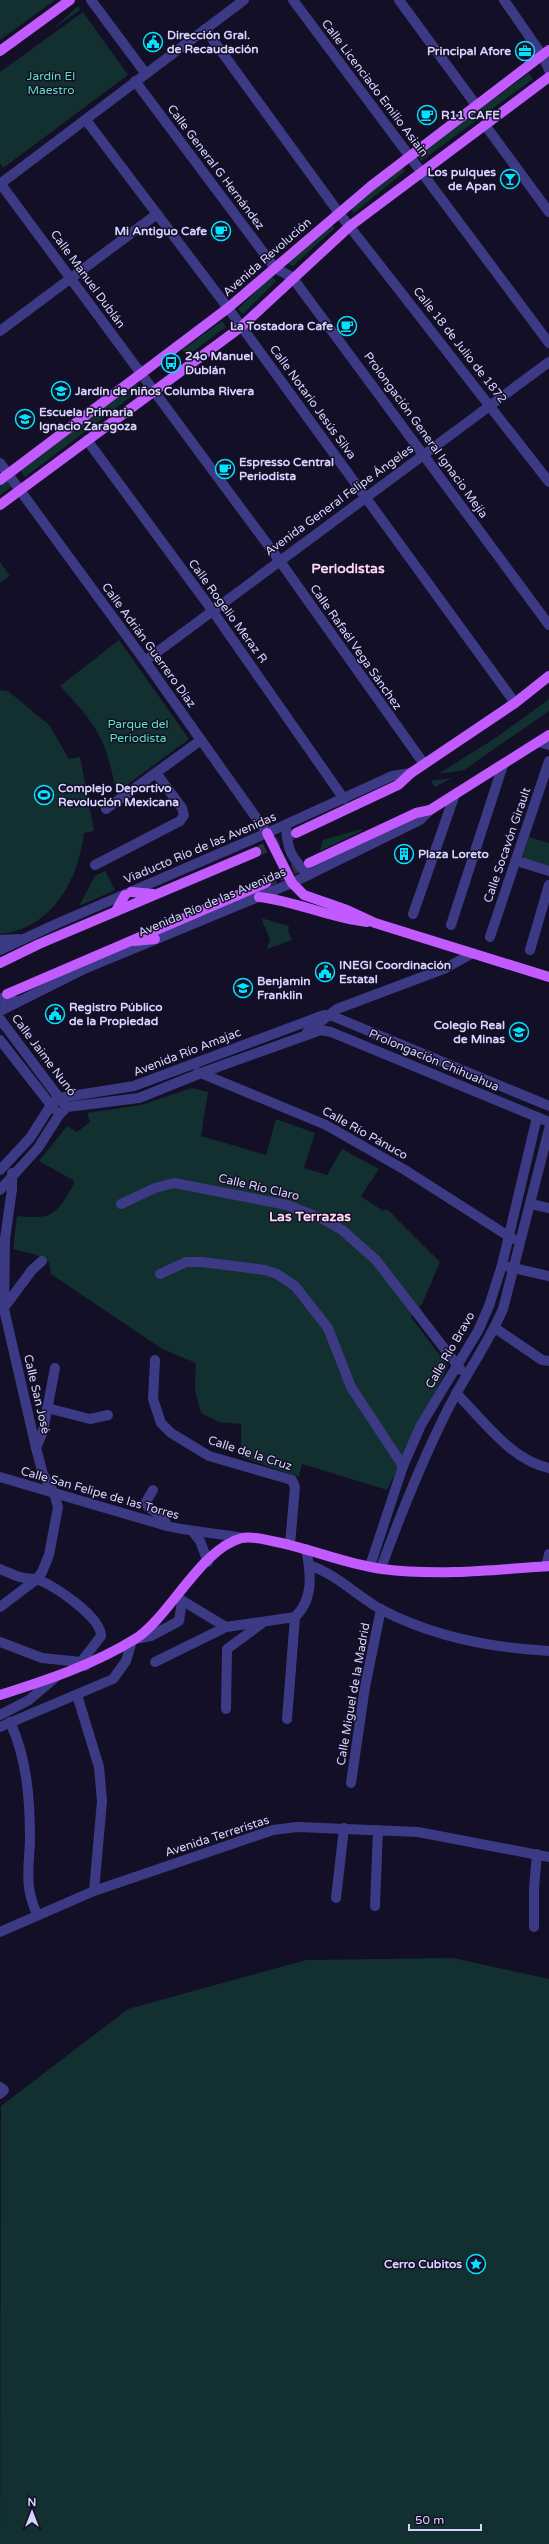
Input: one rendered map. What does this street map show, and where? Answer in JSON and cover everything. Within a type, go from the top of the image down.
[{"type":"main road","points":[[0,51],[70,0]]},
{"type":"main road","name":"Avenida Revolución","points":[[4,477],[228,308],[339,213],[546,52]]},
{"type":"main road","points":[[0,505],[241,327],[292,277],[350,226],[549,77]]},
{"type":"main road","name":"Viaducto Río de las Avenidas","points":[[296,833],[398,785],[411,773],[515,703],[549,676]]},
{"type":"main road","points":[[309,863],[416,813],[430,810],[503,765],[544,744],[549,735]]},
{"type":"main road","points":[[267,833],[292,883],[304,895],[347,910],[375,923],[549,976]]},
{"type":"main road","points":[[0,963],[155,894],[204,876],[256,852]]},
{"type":"main road","points":[[4,996],[126,941],[266,883]]},
{"type":"main road","points":[[116,911],[128,893],[155,894]]},
{"type":"main road","points":[[259,897],[281,900],[344,919],[375,923]]},
{"type":"main road","points":[[126,941],[156,939],[174,921]]},
{"type":"main road","points":[[0,1695],[56,1677],[134,1640],[151,1626],[178,1599],[208,1562],[224,1546],[243,1538],[290,1544],[381,1568],[469,1571],[548,1566]]},
{"type":"street","points":[[91,0],[146,74]]},
{"type":"street","points":[[0,183],[244,0]]},
{"type":"street","name":"Calle Licenciado Emilio Asiain","points":[[293,0],[549,343]]},
{"type":"street","points":[[399,0],[476,105]]},
{"type":"street","points":[[504,0],[546,52],[549,70]]},
{"type":"street","name":"Calle 18 de Julio de 1872","points":[[205,30],[339,213],[490,404],[549,482]]},
{"type":"street","name":"Calle General G Hernández","points":[[135,81],[275,268]]},
{"type":"street","name":"Calle Notario Jesús Silva","points":[[86,120],[228,308],[515,703]]},
{"type":"street","points":[[485,125],[549,212]]},
{"type":"street","name":"Calle Manuel Dublán","points":[[0,183],[154,391]]},
{"type":"street","points":[[0,331],[157,214]]},
{"type":"street","name":"Prolongación General Ignacio Mejía","points":[[275,268],[292,277],[549,625]]},
{"type":"street","name":"Avenida General Felipe Ángeles","points":[[145,661],[279,560],[549,362]]},
{"type":"street","name":"Calle Rafaél Vega Sánchez","points":[[154,391],[279,560],[424,764]]},
{"type":"street","name":"Calle Rogelio Meraz R","points":[[87,440],[212,610],[344,799]]},
{"type":"street","name":"Calle Adrián Guerrero Díaz","points":[[0,463],[4,477],[20,490],[145,661],[267,833]]},
{"type":"street","points":[[106,809],[201,740]]},
{"type":"street","name":"Calle Socavón Girault","points":[[490,937],[517,861],[549,761]]},
{"type":"street","points":[[451,925],[503,765]]},
{"type":"street","points":[[95,865],[180,821],[184,815],[182,808],[156,773]]},
{"type":"street","name":"Viaducto Río de las Avenidas","points":[[0,950],[286,825],[392,776],[411,773]]},
{"type":"street","points":[[414,914],[454,796]]},
{"type":"street","name":"Avenida Río de las Avenidas","points":[[0,1010],[19,1000],[156,939],[292,883],[420,820],[430,810]]},
{"type":"street","points":[[286,825],[290,850],[308,875]]},
{"type":"street","points":[[517,861],[549,871]]},
{"type":"street","points":[[530,950],[549,885]]},
{"type":"street","points":[[0,940],[25,938]]},
{"type":"street","name":"Avenida Río Amajac","points":[[302,1036],[337,1009],[446,968],[473,953]]},
{"type":"street","points":[[4,996],[4,1001],[19,1000]]},
{"type":"street","name":"Avenida Río Amajac","points":[[59,1098],[134,1086],[317,1016],[330,1014]]},
{"type":"street","name":"Prolongación Chihuahua","points":[[330,1014],[549,1106]]},
{"type":"street","name":"Calle Jaime Nunó","points":[[0,1019],[67,1107]]},
{"type":"street","name":"Avenida Río Amajac","points":[[67,1107],[131,1100],[321,1030]]},
{"type":"street","name":"Prolongación Chihuahua","points":[[321,1030],[331,1032],[549,1122]]},
{"type":"street","name":"Calle Jaime Nunó","points":[[0,1040],[59,1115]]},
{"type":"street","name":"Calle Río Pánuco","points":[[185,1067],[326,1125],[405,1170],[508,1237],[521,1243]]},
{"type":"street","points":[[14,1174],[2,1168],[30,1138],[51,1105],[59,1098]]},
{"type":"street","points":[[0,1190],[38,1148],[59,1115],[67,1107]]},
{"type":"street","name":"Calle Río Bravo","points":[[370,1566],[403,1466],[422,1425],[447,1380],[458,1366],[484,1319],[502,1265],[537,1117]]},
{"type":"street","points":[[381,1568],[398,1520],[456,1393],[495,1328],[515,1268],[549,1129]]},
{"type":"street","name":"Calle San José","points":[[0,1607],[37,1579],[49,1555],[58,1507],[54,1493],[43,1474],[2,1311],[5,1239],[14,1174]]},
{"type":"street","name":"Calle Río Claro","points":[[121,1204],[155,1188],[174,1183],[287,1205],[325,1220],[342,1230],[376,1260],[467,1376]]},
{"type":"street","points":[[531,1204],[549,1208]]},
{"type":"street","points":[[2,1311],[32,1270],[42,1261]]},
{"type":"street","points":[[160,1274],[186,1262],[202,1262],[265,1270],[277,1274],[295,1286],[328,1328],[351,1387],[403,1466]]},
{"type":"street","points":[[502,1265],[549,1276]]},
{"type":"street","points":[[495,1328],[537,1356],[549,1361]]},
{"type":"street","name":"Calle de la Cruz","points":[[155,1360],[153,1399],[161,1423],[171,1434],[209,1456],[292,1480],[295,1487],[290,1544]]},
{"type":"street","points":[[36,1448],[43,1431],[55,1368]]},
{"type":"street","points":[[456,1393],[506,1445],[538,1466],[549,1468]]},
{"type":"street","points":[[47,1408],[90,1419],[108,1415]]},
{"type":"street","name":"Calle San Felipe de las Torres","points":[[0,1478],[167,1526],[193,1532],[221,1533],[243,1538]]},
{"type":"street","points":[[153,1490],[146,1502],[148,1507],[162,1516],[167,1526]]},
{"type":"street","points":[[193,1532],[200,1541],[208,1562]]},
{"type":"street","points":[[155,1662],[226,1627],[262,1623],[295,1617],[302,1610],[307,1600],[310,1583],[310,1565],[306,1549]]},
{"type":"street","points":[[548,1566],[549,1554]]},
{"type":"street","points":[[310,1565],[324,1570],[381,1609],[423,1628],[451,1637],[549,1651]]},
{"type":"street","points":[[0,1569],[21,1577],[37,1579],[58,1589],[94,1620],[101,1629],[101,1636],[83,1664],[42,1658],[0,1642]]},
{"type":"street","points":[[178,1599],[226,1627]]},
{"type":"street","points":[[0,1727],[113,1679],[126,1661],[134,1640],[151,1636],[179,1621],[178,1599]]},
{"type":"street","name":"Calle Miguel de la Madrid","points":[[351,1783],[366,1687],[381,1609]]},
{"type":"street","points":[[287,1719],[295,1617]]},
{"type":"street","points":[[226,1709],[227,1649],[262,1623]]},
{"type":"street","points":[[0,1715],[29,1700],[56,1677]]},
{"type":"street","points":[[77,1695],[88,1727],[100,1774],[102,1801],[94,1891]]},
{"type":"street","points":[[10,1722],[23,1758],[30,1838],[28,1890],[37,1914]]},
{"type":"street","name":"Avenida Terreristas","points":[[0,1932],[37,1914],[94,1891],[273,1830],[297,1827],[418,1832],[549,1857]]},
{"type":"street","points":[[336,1898],[344,1828]]},
{"type":"street","points":[[375,1906],[378,1830]]},
{"type":"street","points":[[534,1927],[534,1888],[537,1854]]},
{"type":"green space","points":[[0,0],[55,0],[0,40]]},
{"type":"green space","points":[[78,6],[80,10],[53,29]]},
{"type":"green space","name":"Jardín El Maestro","points":[[83,12],[128,75],[3,168],[0,163],[0,72]]},
{"type":"green space","points":[[529,73],[533,79],[421,161],[417,155]]},
{"type":"green space","points":[[401,166],[405,171],[354,213],[350,208]]},
{"type":"green space","points":[[329,222],[335,228],[293,266],[285,262]]},
{"type":"green space","points":[[271,276],[276,281],[243,314],[238,309]]},
{"type":"green space","points":[[222,321],[226,327],[187,356],[182,350]]},
{"type":"green space","points":[[136,384],[140,390],[25,477],[20,470]]},
{"type":"green space","points":[[6,480],[11,487],[0,495],[0,485]]},
{"type":"green space","points":[[0,562],[10,576],[0,583]]},
{"type":"green space","name":"Parque del Periodista","points":[[119,640],[189,739],[116,793],[109,759],[98,734],[92,723],[60,686]]},
{"type":"green space","name":"Complejo Deportivo Revolución Mexicana","points":[[0,690],[8,691],[49,725],[69,759],[80,757],[94,831],[84,833],[76,867],[69,884],[60,899],[48,912],[34,923],[18,930],[0,934]]},
{"type":"green space","points":[[549,699],[549,711],[464,770],[438,774],[497,737]]},
{"type":"green space","points":[[452,778],[435,787],[431,781]]},
{"type":"green space","points":[[362,829],[363,830],[320,851],[323,840]]},
{"type":"green space","points":[[529,837],[549,843],[549,867],[525,859],[523,856]]},
{"type":"green space","points":[[105,871],[115,890],[79,906],[95,876]]},
{"type":"green space","points":[[261,918],[289,926],[288,931],[292,940],[267,949],[270,939]]},
{"type":"green space","points":[[192,1088],[208,1092],[201,1136],[266,1155],[276,1119],[315,1133],[304,1168],[327,1175],[342,1149],[379,1169],[361,1196],[383,1211],[387,1209],[440,1262],[422,1304],[411,1317],[448,1366],[387,1490],[302,1464],[299,1477],[241,1457],[241,1424],[219,1422],[201,1413],[195,1390],[196,1363],[162,1349],[51,1274],[49,1262],[36,1255],[13,1249],[17,1216],[39,1217],[47,1216],[53,1213],[63,1202],[74,1184],[73,1180],[39,1161],[67,1126],[77,1132],[90,1122],[87,1113],[141,1105]]},
{"type":"green space","points":[[453,1958],[549,1979],[549,2544],[0,2544],[1,2106],[128,2009],[306,1960]]},
{"type":"tunnel","points":[[256,852],[295,834]]},
{"type":"tunnel","points":[[266,883],[307,863]]},
{"type":"place","name":"Dirección Gral. de Recaudación","points":[[153,42]]},
{"type":"place","name":"Principal Afore","points":[[525,51]]},
{"type":"place","name":"R11 CAFE","points":[[427,115]]},
{"type":"place","name":"Los pulques de Apan","points":[[510,179]]},
{"type":"place","name":"Mi Antiguo Cafe","points":[[221,231]]},
{"type":"place","name":"La Tostadora Cafe","points":[[347,326]]},
{"type":"place","name":"24o Manuel Dublán","points":[[171,363]]},
{"type":"place","name":"Jardín de niños Columba Rivera","points":[[61,391]]},
{"type":"place","name":"Escuela Primaria Ignacio Zaragoza","points":[[25,419]]},
{"type":"place","name":"Espresso Central Periodista","points":[[225,469]]},
{"type":"place","name":"Complejo Deportivo Revolución Mexicana","points":[[44,795]]},
{"type":"place","name":"Plaza Loreto","points":[[404,854]]},
{"type":"place","name":"INEGI Coordinación Estatal","points":[[325,972]]},
{"type":"place","name":"Benjamin Franklin","points":[[243,988]]},
{"type":"place","name":"Registro Público de la Propiedad","points":[[55,1014]]},
{"type":"place","name":"Colegio Real de Minas","points":[[519,1032]]},
{"type":"place","name":"Cerro Cubitos","points":[[476,2264]]},
{"type":"district","name":"Periodistas","points":[[348,568]]},
{"type":"district","name":"Las Terrazas","points":[[310,1216]]}]
